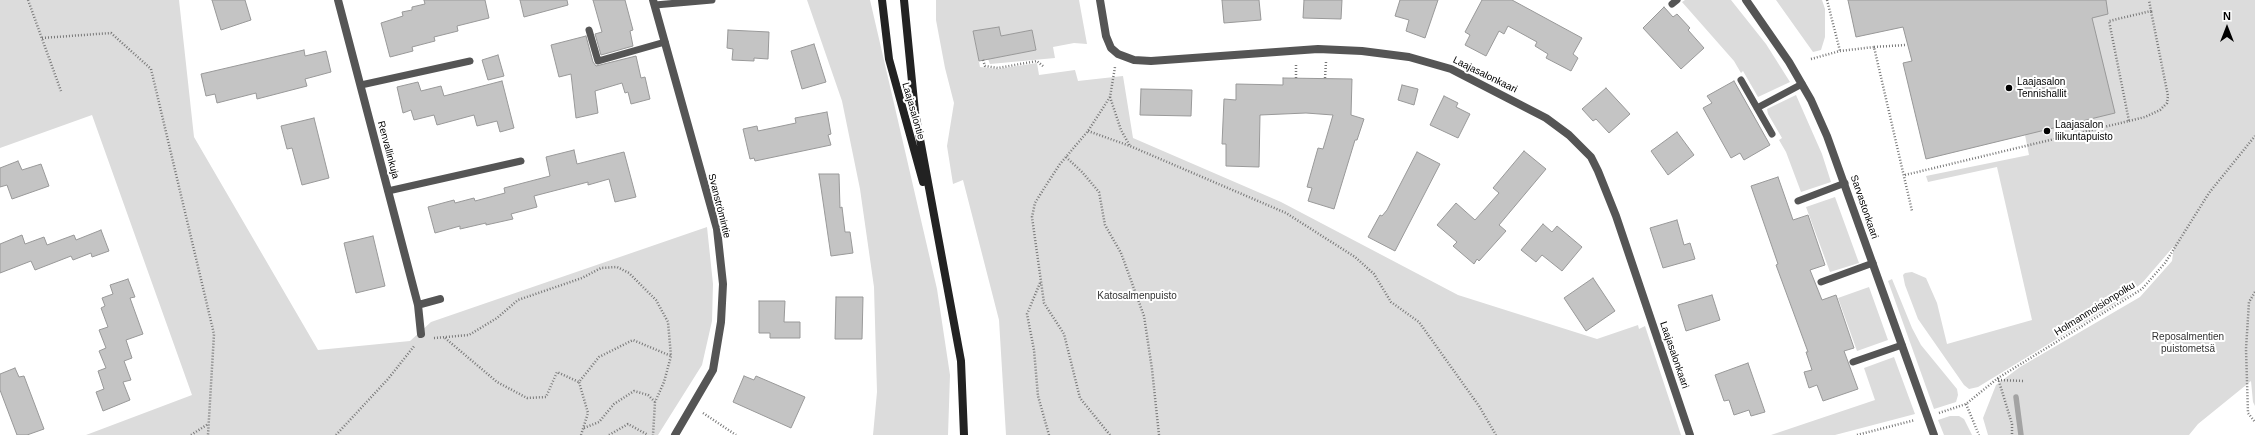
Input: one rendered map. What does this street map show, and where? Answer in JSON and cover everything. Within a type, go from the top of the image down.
[{"type":"main road","name":"Laajasalontie","points":[[882,0],[889,59],[894,82],[935,225]]},
{"type":"main road","name":"Laajasalontie","points":[[904,0],[915,112],[935,225],[953,307],[961,361],[964,435]]},
{"type":"street","name":"Renvallinkuja","points":[[338,0],[418,305],[420,337]]},
{"type":"street","points":[[1100,0],[1106,36],[1111,48],[1118,54]]},
{"type":"street","name":"Sarvastonkaari","points":[[1746,0],[1773,36],[1802,84],[1827,136],[1934,435]]},
{"type":"street","name":"Svanströmintie","points":[[654,3],[716,229],[723,284],[721,322],[713,370],[675,435]]},
{"type":"street","name":"Laajasalonkaari","points":[[1118,54],[1134,60],[1151,61],[1318,49],[1362,51],[1409,57],[1451,69],[1546,118],[1569,135],[1591,158],[1598,171],[1616,216],[1690,435]]},
{"type":"street","points":[[418,305],[440,299]]},
{"type":"lane","points":[[654,3],[712,0]]},
{"type":"lane","points":[[590,30],[598,61],[665,42]]},
{"type":"lane","points":[[361,85],[470,61]]},
{"type":"lane","points":[[1741,80],[1772,134]]},
{"type":"lane","points":[[1757,108],[1802,84]]},
{"type":"lane","points":[[388,191],[521,161]]},
{"type":"lane","points":[[1798,201],[1845,183]]},
{"type":"lane","points":[[1821,282],[1873,263]]},
{"type":"lane","points":[[1853,362],[1902,345]]},
{"type":"path","points":[[28,0],[61,91]]},
{"type":"path","points":[[1827,0],[1840,51]]},
{"type":"path","points":[[1905,175],[2144,117],[2160,110],[2167,102],[2168,96],[2149,0]]},
{"type":"path","points":[[2129,120],[2109,21],[2151,12]]},
{"type":"path","points":[[42,38],[111,33],[151,69],[214,334],[208,435]]},
{"type":"path","points":[[1811,59],[1840,51],[1905,45]]},
{"type":"path","points":[[1874,47],[1905,175],[1912,211]]},
{"type":"path","points":[[1110,435],[1080,398],[1064,334],[1044,303],[1032,217],[1035,203],[1066,157],[1088,131],[1110,98],[1118,54]]},
{"type":"path","points":[[983,60],[985,66],[998,68],[1037,61],[1044,67]]},
{"type":"path","points":[[1110,98],[1121,130],[1130,146]]},
{"type":"path","points":[[1088,131],[1130,146],[1286,213],[1355,257],[1374,274],[1390,302],[1419,322],[1478,406],[1496,435]]},
{"type":"path","name":"Holmanmoisionpolku","points":[[1966,404],[1998,379],[2142,289],[2165,263],[2209,193],[2255,136]]},
{"type":"path","points":[[1066,157],[1082,172],[1099,192],[1105,225],[1121,253],[1144,316],[1152,369],[1159,435]]},
{"type":"path","points":[[432,338],[469,335],[497,318],[518,300],[582,278],[601,268],[617,266],[628,273],[656,300],[668,322],[671,356],[664,382],[656,402],[653,435]]},
{"type":"path","points":[[1041,282],[1027,314],[1034,350],[1038,396],[1049,435]]},
{"type":"path","points":[[2255,292],[2249,302],[2246,349],[2248,413],[2255,422]]},
{"type":"path","points":[[336,435],[388,379],[420,337]]},
{"type":"path","points":[[444,337],[497,382],[527,398],[546,397],[557,372],[579,382],[588,413],[581,435]]},
{"type":"path","points":[[579,382],[599,357],[633,340],[671,356]]},
{"type":"path","points":[[2012,435],[2012,424],[1998,379],[2024,381]]},
{"type":"path","points":[[583,428],[599,422],[614,404],[634,391],[648,394],[656,402]]},
{"type":"path","points":[[1857,435],[1927,417],[1966,404],[1979,435]]},
{"type":"path","points":[[693,406],[736,435]]},
{"type":"path","points":[[191,435],[208,424]]},
{"type":"path","points":[[609,435],[628,424],[648,435]]},
{"type":"green space","points":[[0,0],[179,0],[194,137],[318,350],[410,341],[431,322],[707,227],[713,284],[712,321],[702,365],[658,435],[86,435],[192,395],[92,115],[0,148]]},
{"type":"green space","points":[[807,0],[870,0],[937,289],[950,375],[948,435],[873,435],[877,392],[874,287],[860,189],[842,101]]},
{"type":"green space","name":"Katosalmenpuisto","points":[[936,0],[1079,0],[1087,44],[1074,43],[1053,47],[1055,58],[990,64],[988,59],[1036,50],[1032,30],[1001,36],[999,27],[973,31],[980,67],[998,69],[1037,63],[1039,75],[1075,70],[1078,81],[1123,76],[1133,138],[1281,202],[1458,295],[1597,339],[1638,325],[1639,329],[1645,326],[1681,435],[1006,435],[999,320],[963,180],[953,184],[947,146],[954,103],[945,68],[936,20]]},
{"type":"green space","points":[[1685,0],[1731,0],[1766,44],[1790,82],[1758,97],[1743,71],[1741,73],[1734,61],[1682,2]]},
{"type":"green space","points":[[1776,0],[1822,0],[1825,9],[1825,37],[1821,50],[1813,52]]},
{"type":"green space","name":"Reposalmentien puistometsä","points":[[1848,0],[2255,0],[2255,406],[2253,402],[2251,381],[2198,424],[2189,435],[1988,435],[1983,418],[1996,385],[2020,367],[2140,297],[2172,261],[2174,246],[2143,282],[2124,298],[1978,387],[1969,389],[1964,385],[1918,319],[1905,285],[1903,275],[1905,273],[1912,272],[1926,278],[1937,303],[1947,344],[2032,320],[1997,167],[1928,182],[1926,176],[2029,155],[2025,135],[1926,159],[1903,63],[1912,61],[1903,27],[1856,37]]},
{"type":"green space","points":[[1796,95],[1822,154],[1831,182],[1801,192],[1786,152],[1779,140],[1782,138],[1768,114],[1767,109]]},
{"type":"green space","points":[[1835,197],[1859,263],[1830,272],[1806,207]]},
{"type":"green space","points":[[1892,279],[1912,328],[1921,345],[1957,389],[1958,395],[1956,402],[1934,409],[1888,281]]},
{"type":"green space","points":[[1869,287],[1888,340],[1857,351],[1838,298]]},
{"type":"green space","points":[[1894,357],[1915,414],[1835,435],[1771,435],[1875,400],[1864,368]]},
{"type":"green space","points":[[1950,416],[1959,416],[1964,419],[1972,435],[1944,435],[1938,420]]},
{"type":"building","points":[[212,0],[245,0],[251,20],[221,30]]},
{"type":"building","points":[[424,0],[485,0],[489,18],[457,26],[458,31],[434,37],[435,41],[412,47],[413,51],[390,57],[381,23],[403,16],[402,12],[412,10],[412,7],[425,4]]},
{"type":"building","points":[[520,0],[567,0],[568,5],[524,17]]},
{"type":"building","points":[[593,0],[625,0],[633,30],[630,31],[633,46],[601,55],[595,34],[602,32]]},
{"type":"building","points":[[1222,0],[1259,0],[1261,20],[1224,23]]},
{"type":"building","points":[[1304,0],[1342,0],[1341,19],[1303,18]]},
{"type":"building","points":[[1400,0],[1438,0],[1425,38],[1406,31],[1409,20],[1395,16]]},
{"type":"building","points":[[1482,0],[1512,0],[1582,38],[1573,54],[1578,58],[1571,71],[1546,58],[1548,54],[1535,46],[1537,42],[1508,26],[1504,34],[1499,31],[1486,56],[1465,45],[1470,35],[1465,32]]},
{"type":"building","name":"Laajasalon Tennishallit","points":[[1848,0],[2106,0],[2108,14],[2092,18],[2115,113],[1926,159],[1903,63],[1912,61],[1903,27],[1856,37]]},
{"type":"building","points":[[1664,7],[1673,17],[1677,14],[1690,28],[1688,30],[1704,48],[1681,69],[1643,28]]},
{"type":"building","points":[[999,27],[1001,36],[1032,30],[1036,50],[979,61],[973,31]]},
{"type":"building","points":[[728,30],[769,32],[768,59],[754,58],[754,61],[732,60],[733,49],[727,48]]},
{"type":"building","points":[[586,36],[593,62],[596,66],[636,56],[641,78],[645,77],[650,99],[631,104],[628,92],[625,93],[622,83],[595,91],[598,113],[576,118],[571,74],[559,77],[551,45]]},
{"type":"building","points":[[814,44],[826,82],[802,89],[791,51]]},
{"type":"building","points":[[304,50],[305,56],[326,51],[331,72],[305,79],[307,86],[257,99],[256,93],[217,103],[215,94],[206,96],[201,74]]},
{"type":"building","points":[[498,55],[504,76],[488,80],[482,60]]},
{"type":"building","points":[[1283,78],[1352,79],[1351,115],[1364,119],[1357,140],[1355,140],[1334,209],[1308,201],[1312,188],[1307,187],[1318,148],[1323,149],[1333,115],[1306,113],[1260,115],[1259,167],[1226,166],[1226,144],[1222,144],[1224,99],[1236,100],[1236,84],[1283,85]]},
{"type":"building","points":[[502,81],[514,128],[500,132],[497,121],[477,126],[474,115],[437,125],[434,115],[414,120],[411,110],[403,113],[397,87],[418,82],[421,91],[441,86],[444,96]]},
{"type":"building","points":[[1734,81],[1770,145],[1744,160],[1740,153],[1731,158],[1703,108],[1712,103],[1707,96]]},
{"type":"building","points":[[1402,85],[1418,89],[1414,105],[1398,100]]},
{"type":"building","points":[[1606,88],[1630,114],[1609,133],[1596,119],[1593,121],[1582,109]]},
{"type":"building","points":[[1141,89],[1192,90],[1191,116],[1140,115]]},
{"type":"building","points":[[1444,96],[1458,103],[1456,107],[1470,114],[1458,138],[1430,125]]},
{"type":"building","points":[[827,112],[831,134],[828,135],[831,145],[755,161],[754,158],[750,159],[743,129],[757,126],[758,131],[796,123],[795,118]]},
{"type":"building","points":[[314,118],[329,178],[302,185],[292,148],[287,149],[281,126]]},
{"type":"building","points":[[1677,132],[1694,155],[1668,175],[1651,151]]},
{"type":"building","points":[[574,150],[577,164],[624,152],[636,197],[615,202],[609,179],[588,185],[588,182],[534,196],[537,207],[511,214],[513,219],[460,229],[460,226],[435,233],[428,207],[454,200],[455,203],[474,198],[475,201],[505,193],[504,188],[550,176],[546,157]]},
{"type":"building","points":[[1524,151],[1546,169],[1499,225],[1506,231],[1479,261],[1477,259],[1474,264],[1453,246],[1457,242],[1437,225],[1456,203],[1475,220],[1499,193],[1493,188]]},
{"type":"building","points":[[1417,152],[1440,164],[1395,251],[1368,237],[1380,215],[1382,216],[1387,210]]},
{"type":"building","points":[[18,161],[22,170],[41,164],[49,186],[12,199],[7,185],[0,187],[0,168]]},
{"type":"building","points":[[819,174],[839,174],[840,208],[842,207],[845,232],[850,232],[853,253],[831,256]]},
{"type":"building","points":[[1778,177],[1793,220],[1808,215],[1825,265],[1810,270],[1822,300],[1836,295],[1854,348],[1844,351],[1858,389],[1823,401],[1817,385],[1809,388],[1804,372],[1812,370],[1806,352],[1808,352],[1776,265],[1778,264],[1751,186]]},
{"type":"building","points":[[1677,220],[1684,245],[1690,243],[1695,259],[1663,268],[1650,228]]},
{"type":"building","points":[[1543,224],[1552,232],[1557,226],[1582,247],[1562,271],[1542,255],[1536,262],[1521,250]]},
{"type":"building","points":[[101,230],[109,251],[92,257],[91,253],[73,260],[71,256],[35,270],[31,261],[0,273],[0,244],[22,235],[25,244],[44,237],[47,245],[74,235],[76,240]]},
{"type":"building","points":[[373,236],[385,286],[356,293],[344,243]]},
{"type":"building","points":[[1593,278],[1615,311],[1586,331],[1564,298]]},
{"type":"building","points":[[128,279],[135,297],[130,298],[143,334],[126,340],[132,358],[124,361],[131,380],[123,382],[130,400],[103,411],[96,392],[104,389],[98,371],[106,368],[99,351],[106,348],[99,330],[108,327],[101,308],[105,306],[102,298],[113,294],[110,285]]},
{"type":"building","points":[[1712,295],[1720,320],[1686,331],[1678,305]]},
{"type":"building","points":[[836,297],[863,297],[862,339],[835,339]]},
{"type":"building","points":[[759,301],[785,301],[784,322],[800,322],[800,338],[770,338],[770,333],[759,333]]},
{"type":"building","points":[[1748,363],[1765,412],[1751,416],[1749,410],[1734,415],[1729,400],[1724,401],[1715,375]]},
{"type":"building","points":[[15,368],[19,377],[24,376],[44,429],[27,435],[17,435],[0,390],[0,374]]},
{"type":"building","points":[[744,376],[754,380],[756,376],[805,397],[791,428],[733,402]]},
{"type":"waterway","points":[[2016,397],[2021,435]]},
{"type":"place","name":"Laajasalon Tennishallit","points":[[2009,88]]},
{"type":"place","name":"Laajasalon liikuntapuisto","points":[[2047,131]]}]
